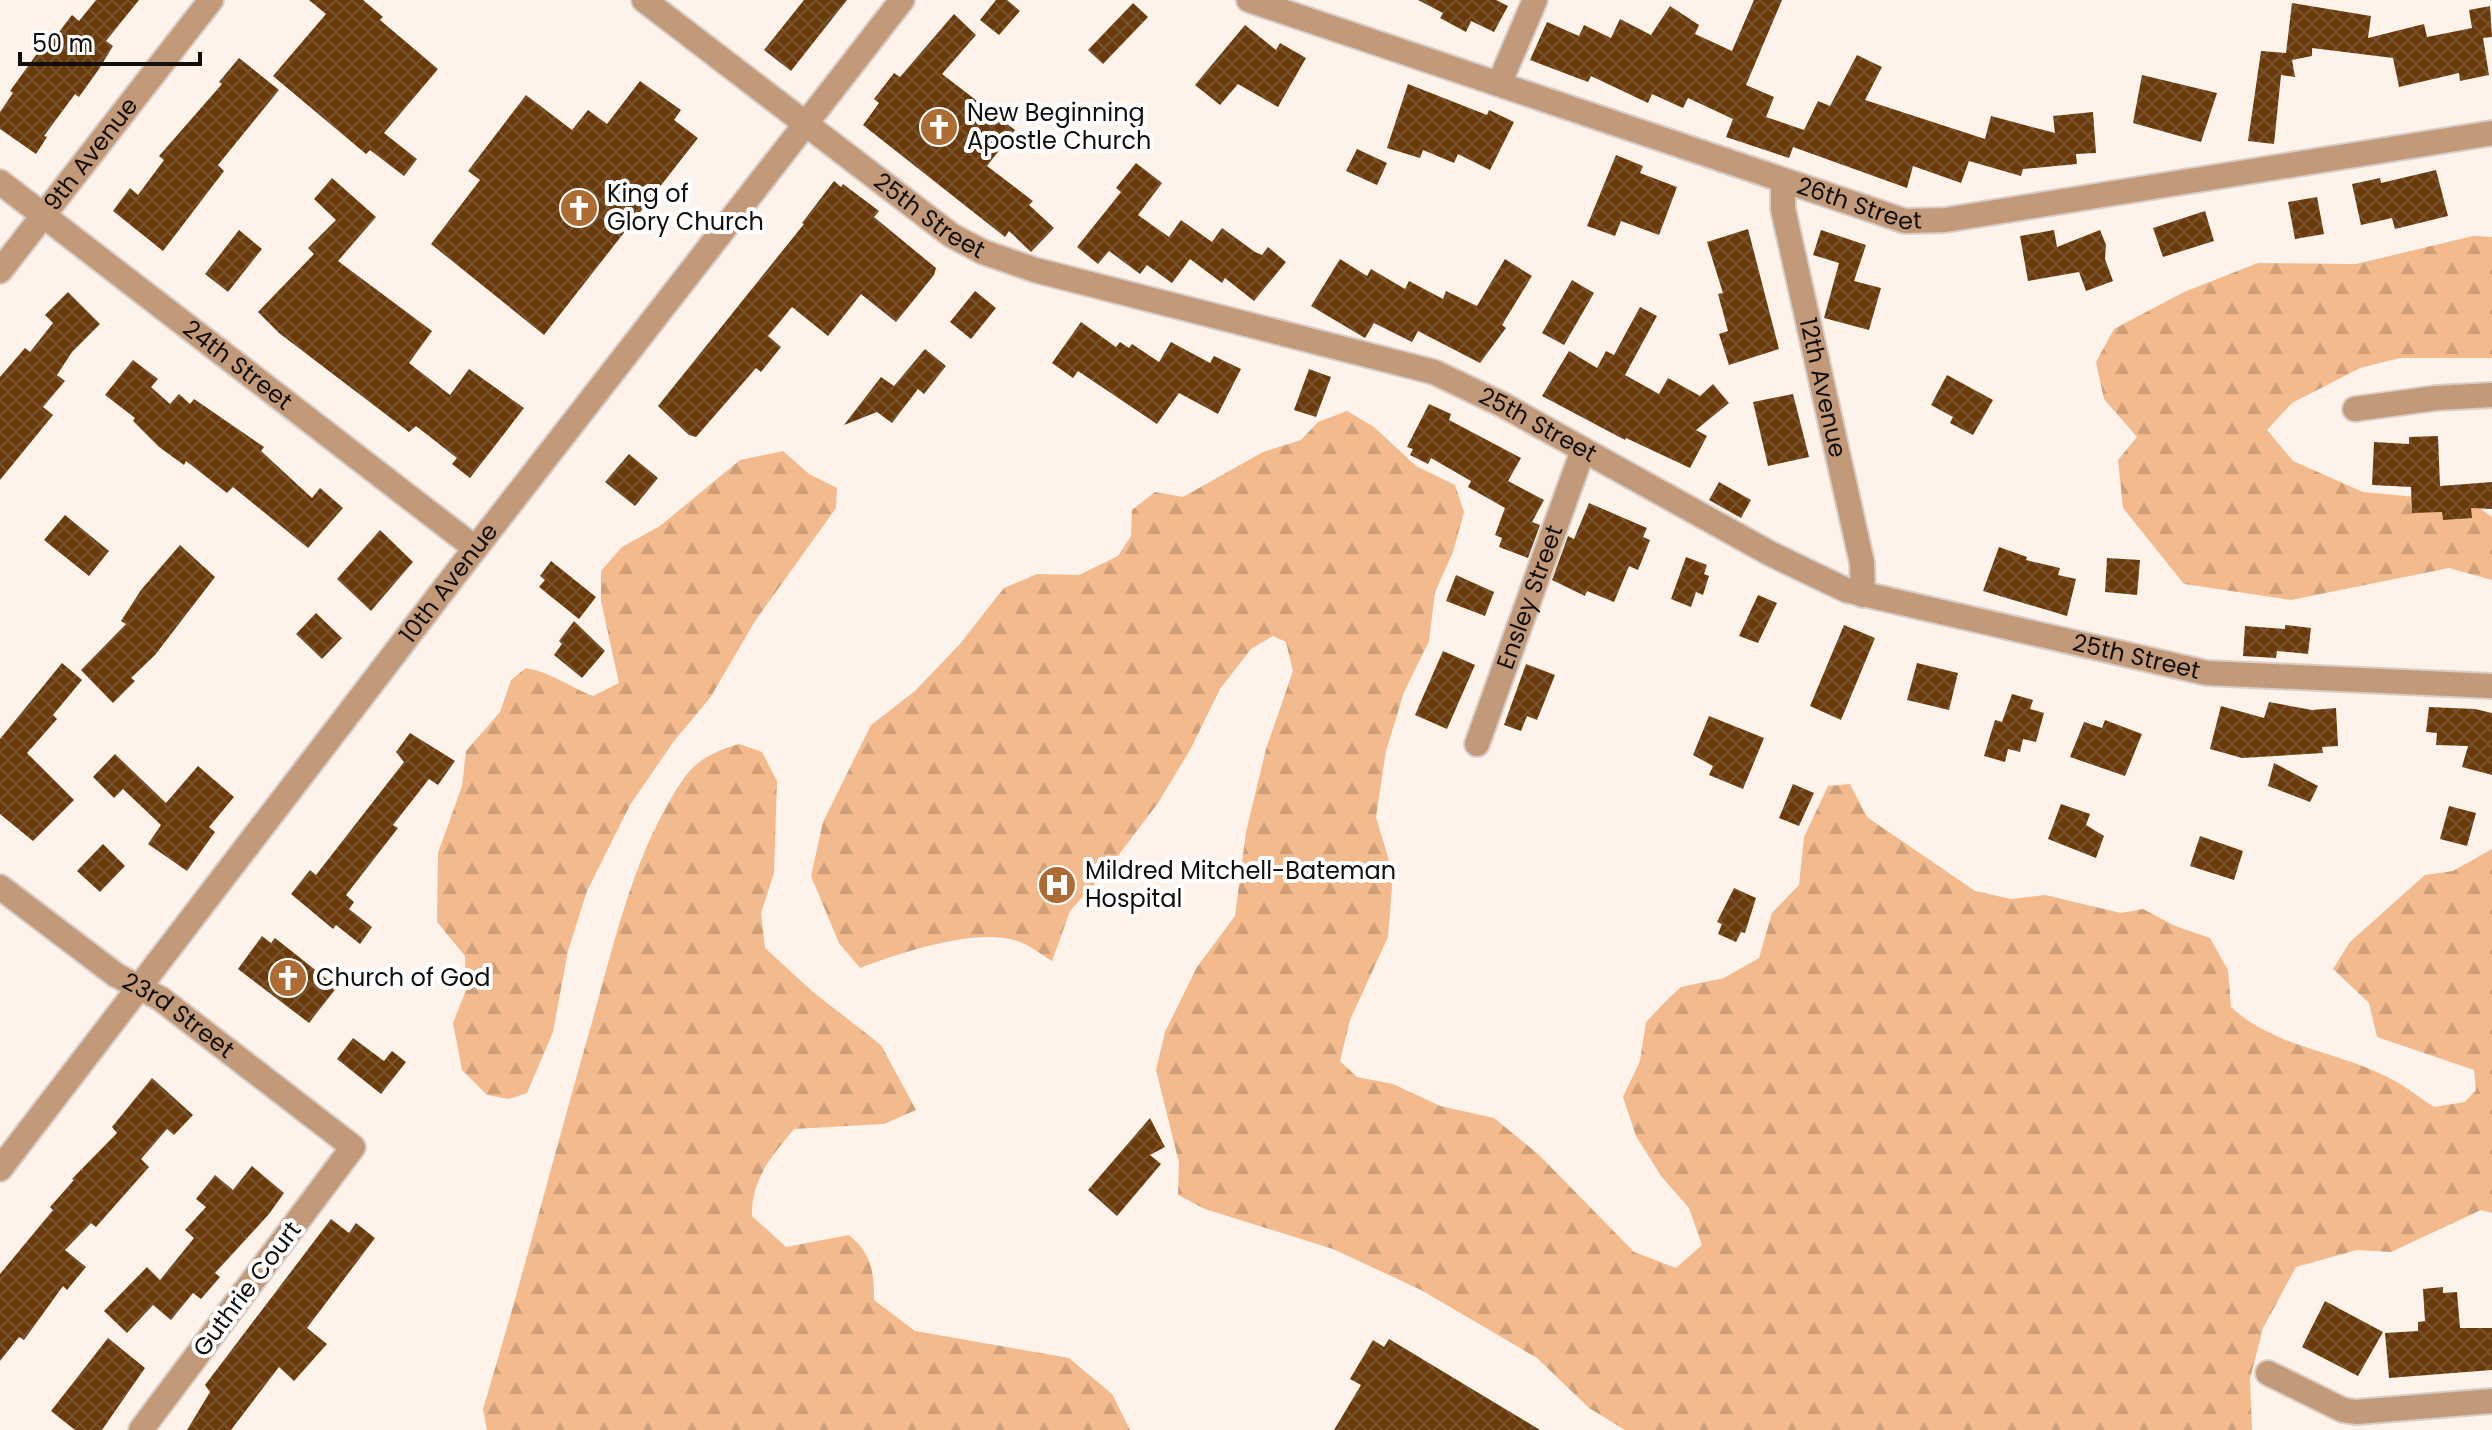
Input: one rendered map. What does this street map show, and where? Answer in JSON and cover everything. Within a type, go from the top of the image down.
[{"type":"street","name":"9th Avenue","points":[[0,271],[211,0]]},
{"type":"street","name":"25th Street","points":[[644,0],[951,235],[983,252],[1056,276],[1434,372],[1822,580],[1863,595],[2218,675],[2492,686]]},
{"type":"street","name":"10th Avenue","points":[[0,1169],[475,548],[902,0]]},
{"type":"street","name":"26th Street","points":[[1249,0],[1886,217],[1923,222],[2492,133]]},
{"type":"street","points":[[1499,84],[1535,0]]},
{"type":"street","name":"24th Street","points":[[0,182],[475,548]]},
{"type":"street","name":"12th Avenue","points":[[1783,182],[1783,209],[1862,563],[1863,595]]},
{"type":"street","points":[[2355,409],[2436,398],[2492,395]]},
{"type":"street","name":"Ensley Street","points":[[1477,744],[1583,450]]},
{"type":"street","name":"23rd Street","points":[[0,887],[116,975],[161,999],[353,1147]]},
{"type":"street","name":"Guthrie Court","points":[[141,1430],[353,1147]]},
{"type":"street","points":[[2268,1373],[2343,1410],[2356,1412],[2492,1401]]},
{"type":"green space","points":[[2473,236],[2492,237],[2492,358],[2400,358],[2360,368],[2292,403],[2267,430],[2293,461],[2363,492],[2438,499],[2478,507],[2492,517],[2492,580],[2449,568],[2291,600],[2184,584],[2123,508],[2118,460],[2137,437],[2104,399],[2096,362],[2114,329],[2184,292],[2258,263],[2356,264]]},
{"type":"green space","points":[[1347,411],[1374,427],[1416,466],[1455,485],[1464,512],[1453,552],[1435,592],[1429,641],[1404,692],[1386,751],[1376,817],[1393,874],[1388,937],[1350,1020],[1340,1061],[1357,1077],[1393,1084],[1440,1106],[1494,1118],[1538,1154],[1634,1252],[1676,1268],[1702,1245],[1689,1208],[1661,1176],[1636,1136],[1623,1097],[1640,1061],[1646,1022],[1681,987],[1724,978],[1759,958],[1772,913],[1799,885],[1804,837],[1828,786],[1850,784],[1867,817],[1975,891],[2011,899],[2045,895],[2121,913],[2143,909],[2175,926],[2210,938],[2228,970],[2231,1007],[2249,1021],[2288,1041],[2373,1070],[2434,1107],[2465,1102],[2476,1090],[2474,1070],[2377,1037],[2369,1003],[2333,969],[2350,942],[2425,875],[2453,871],[2492,849],[2492,1213],[2481,1210],[2391,1252],[2357,1250],[2296,1267],[2263,1328],[2250,1379],[2252,1430],[1625,1430],[1589,1408],[1537,1358],[1421,1290],[1333,1249],[1205,1209],[1178,1195],[1179,1163],[1156,1070],[1165,1032],[1197,967],[1235,916],[1246,832],[1266,749],[1293,671],[1286,642],[1273,636],[1251,649],[1220,689],[1190,750],[1158,803],[1108,869],[1070,911],[1052,961],[1020,942],[983,937],[940,943],[860,968],[839,943],[811,876],[823,822],[871,725],[915,691],[959,645],[1004,588],[1037,574],[1079,575],[1118,556],[1131,536],[1132,510],[1155,492],[1183,497],[1263,452],[1301,440],[1318,422]]},
{"type":"green space","points":[[783,451],[809,474],[837,488],[836,508],[755,621],[710,698],[674,741],[630,805],[587,891],[568,951],[553,1032],[527,1093],[509,1099],[487,1095],[462,1070],[453,1023],[466,990],[465,956],[437,922],[438,853],[462,786],[466,751],[500,712],[511,680],[526,668],[552,676],[593,696],[619,683],[601,601],[601,571],[622,547],[660,526],[740,460]]},
{"type":"green space","points":[[739,744],[762,752],[777,781],[774,873],[761,913],[765,948],[813,992],[881,1045],[916,1110],[884,1124],[794,1129],[759,1179],[752,1216],[786,1247],[849,1235],[863,1249],[870,1264],[874,1300],[915,1331],[1069,1358],[1112,1394],[1130,1430],[487,1430],[483,1409],[618,927],[639,865],[667,806],[689,771],[708,756]]},
{"type":"building","points":[[96,0],[139,0],[106,41],[113,46],[99,69],[79,97],[75,94],[44,136],[47,137],[36,154],[0,129],[0,112],[13,93],[10,91],[49,37],[53,40],[72,15],[79,21]]},
{"type":"building","points":[[309,0],[363,0],[383,17],[380,20],[438,69],[384,133],[417,159],[404,176],[370,150],[366,154],[273,76],[326,14]]},
{"type":"building","points":[[804,0],[847,0],[791,71],[764,50]]},
{"type":"building","points":[[996,0],[1007,0],[1020,11],[999,35],[980,20]]},
{"type":"building","points":[[1418,0],[1496,0],[1508,6],[1494,32],[1471,21],[1466,32],[1440,18],[1443,13]]},
{"type":"building","points":[[1754,0],[1782,0],[1746,85],[1774,97],[1766,117],[1804,130],[1818,101],[1830,106],[1857,55],[1882,67],[1865,100],[1985,139],[1991,116],[2055,133],[2053,116],[2093,112],[2096,153],[2076,154],[2077,164],[2023,169],[2021,176],[1969,161],[1961,183],[1913,166],[1907,188],[1793,147],[1789,158],[1726,137],[1733,119],[1688,98],[1683,108],[1652,94],[1648,103],[1591,76],[1588,82],[1530,60],[1547,22],[1579,36],[1584,25],[1611,38],[1620,19],[1651,35],[1670,6],[1699,25],[1695,34],[1732,51]]},
{"type":"building","points":[[1133,3],[1148,17],[1103,64],[1088,50]]},
{"type":"building","points":[[2292,3],[2371,16],[2368,38],[2424,24],[2427,37],[2472,28],[2469,10],[2490,6],[2492,37],[2483,38],[2489,75],[2460,81],[2459,73],[2399,87],[2393,58],[2312,48],[2312,56],[2292,60],[2295,77],[2281,75],[2274,144],[2248,141],[2261,51],[2286,53]]},
{"type":"building","name":"New Beginning Apostle Church","points":[[954,14],[976,35],[942,74],[1015,130],[987,166],[1033,201],[1029,205],[1054,228],[1031,252],[1009,231],[1005,237],[863,125],[879,103],[874,99],[894,73],[900,77]]},
{"type":"building","points":[[1245,25],[1276,50],[1280,43],[1306,58],[1278,107],[1238,84],[1220,105],[1195,85]]},
{"type":"building","points":[[239,58],[279,90],[218,165],[224,171],[163,251],[113,211],[130,188],[138,195],[164,160],[159,156],[222,84],[219,82]]},
{"type":"building","points":[[2142,75],[2217,93],[2201,142],[2133,123]]},
{"type":"building","name":"King of Glory Church","points":[[640,81],[681,110],[674,120],[698,138],[544,335],[431,244],[480,180],[468,171],[526,95],[572,130],[588,110],[607,124]]},
{"type":"building","points":[[1408,84],[1487,115],[1489,110],[1514,122],[1490,170],[1458,154],[1454,163],[1423,150],[1420,158],[1387,148]]},
{"type":"building","points":[[1357,149],[1387,163],[1377,185],[1346,171]]},
{"type":"building","points":[[1616,155],[1643,166],[1640,173],[1677,187],[1659,235],[1621,221],[1615,236],[1587,226]]},
{"type":"building","points":[[1136,163],[1162,183],[1138,215],[1169,237],[1181,220],[1212,242],[1222,228],[1255,252],[1262,255],[1268,247],[1286,262],[1254,301],[1225,278],[1222,283],[1190,259],[1172,283],[1147,265],[1140,274],[1109,251],[1098,264],[1077,247],[1121,192],[1116,188]]},
{"type":"building","points":[[2436,170],[2448,216],[2395,229],[2392,218],[2361,225],[2352,184],[2380,178],[2381,183]]},
{"type":"building","points":[[332,178],[376,217],[338,261],[432,331],[409,363],[450,395],[469,369],[524,408],[470,478],[452,464],[457,458],[416,426],[409,432],[279,333],[258,312],[314,254],[308,248],[336,220],[314,199]]},
{"type":"building","points":[[834,181],[841,187],[843,184],[879,211],[874,217],[936,268],[934,275],[896,322],[861,294],[828,336],[792,307],[768,336],[781,347],[761,372],[756,368],[696,437],[689,435],[658,406],[804,224]]},
{"type":"building","points":[[2317,197],[2324,234],[2295,239],[2288,202]]},
{"type":"building","points":[[2205,211],[2214,241],[2163,257],[2153,228]]},
{"type":"building","points":[[1748,229],[1779,349],[1729,365],[1719,334],[1728,331],[1718,294],[1723,293],[1707,242]]},
{"type":"building","points":[[239,230],[262,249],[228,292],[205,274]]},
{"type":"building","points":[[1821,230],[1866,245],[1854,281],[1881,288],[1869,330],[1824,318],[1839,263],[1813,255]]},
{"type":"building","points":[[2054,230],[2057,247],[2100,230],[2113,281],[2086,291],[2079,272],[2028,281],[2020,236]]},
{"type":"building","points":[[1340,259],[1367,276],[1371,269],[1405,289],[1409,281],[1443,299],[1446,291],[1477,306],[1505,259],[1532,276],[1502,325],[1506,328],[1480,363],[1418,331],[1412,342],[1374,323],[1365,338],[1311,306]]},
{"type":"building","points":[[1572,280],[1594,293],[1564,345],[1542,333]]},
{"type":"building","points":[[975,291],[996,308],[971,339],[950,322]]},
{"type":"building","points":[[68,292],[100,324],[72,352],[57,375],[65,381],[43,407],[53,415],[0,480],[0,377],[25,348],[30,352],[53,323],[45,315]]},
{"type":"building","points":[[1640,307],[1657,316],[1625,375],[1659,394],[1668,378],[1700,396],[1713,384],[1729,403],[1696,430],[1707,436],[1690,468],[1625,440],[1542,396],[1569,351],[1597,368],[1606,351],[1614,355]]},
{"type":"building","points":[[1081,322],[1116,347],[1120,342],[1129,348],[1132,344],[1159,362],[1171,342],[1210,363],[1214,356],[1241,369],[1218,414],[1179,393],[1157,424],[1078,371],[1073,378],[1052,363]]},
{"type":"building","points":[[925,349],[946,366],[924,394],[918,389],[892,423],[877,412],[844,425],[881,377],[894,386]]},
{"type":"building","points":[[133,360],[158,379],[151,387],[170,404],[179,394],[190,404],[194,399],[264,447],[261,451],[312,498],[320,488],[343,508],[308,548],[233,487],[227,493],[186,461],[184,465],[159,447],[133,421],[135,418],[105,395]]},
{"type":"building","points":[[1309,369],[1331,377],[1316,417],[1294,410]]},
{"type":"building","points":[[1947,375],[1993,400],[1973,435],[1950,423],[1953,417],[1931,405]]},
{"type":"building","points":[[1793,394],[1809,457],[1768,466],[1753,402]]},
{"type":"building","points":[[1429,404],[1451,414],[1449,420],[1521,458],[1508,481],[1544,500],[1532,522],[1540,525],[1528,558],[1499,547],[1502,538],[1495,535],[1505,508],[1468,487],[1471,481],[1431,458],[1428,464],[1410,455],[1413,449],[1407,447]]},
{"type":"building","points":[[2438,436],[2440,486],[2492,482],[2492,509],[2471,508],[2472,518],[2443,520],[2442,512],[2412,513],[2411,487],[2372,485],[2374,442],[2409,444],[2409,437]]},
{"type":"building","points":[[629,454],[658,478],[635,506],[605,482]]},
{"type":"building","points":[[1719,482],[1751,500],[1741,518],[1709,500]]},
{"type":"building","points":[[1589,503],[1647,528],[1643,537],[1650,540],[1638,570],[1629,566],[1614,602],[1587,591],[1585,596],[1552,580],[1568,536],[1574,539]]},
{"type":"building","points":[[65,515],[109,551],[89,576],[44,540]]},
{"type":"building","points":[[380,530],[413,562],[371,611],[337,579]]},
{"type":"building","points":[[180,545],[215,577],[155,655],[131,678],[135,681],[113,703],[81,670],[126,624],[121,621],[141,590]]},
{"type":"building","points":[[1999,547],[2027,557],[2026,560],[2060,568],[2058,575],[2076,579],[2067,616],[1983,591]]},
{"type":"building","points":[[1686,557],[1707,565],[1704,574],[1709,576],[1703,595],[1696,592],[1691,607],[1671,599]]},
{"type":"building","points":[[2107,558],[2140,560],[2137,595],[2105,592]]},
{"type":"building","points":[[551,561],[596,597],[579,619],[539,587],[545,580],[540,576]]},
{"type":"building","points":[[1456,575],[1494,592],[1485,616],[1446,601]]},
{"type":"building","points":[[1758,595],[1777,603],[1758,643],[1739,636]]},
{"type":"building","points":[[316,613],[342,638],[322,659],[296,634]]},
{"type":"building","points":[[574,621],[605,651],[582,678],[554,655],[562,644],[559,641]]},
{"type":"building","points":[[1844,625],[1875,638],[1841,720],[1810,706]]},
{"type":"building","points":[[2285,625],[2311,628],[2308,654],[2277,651],[2276,658],[2243,656],[2245,626],[2285,629]]},
{"type":"building","points":[[1443,651],[1475,665],[1447,729],[1415,715]]},
{"type":"building","points":[[62,663],[82,680],[53,715],[57,719],[27,753],[74,800],[33,841],[0,814],[0,739]]},
{"type":"building","points":[[1917,663],[1958,673],[1949,710],[1907,700]]},
{"type":"building","points":[[1526,664],[1555,675],[1537,720],[1527,716],[1521,731],[1504,725]]},
{"type":"building","points":[[2012,694],[2033,700],[2030,709],[2044,713],[2036,742],[2023,739],[2020,752],[2008,749],[2005,762],[1984,756],[1995,720],[2002,722]]},
{"type":"building","points":[[2269,702],[2312,710],[2336,708],[2338,746],[2322,747],[2323,753],[2242,758],[2210,749],[2221,706],[2264,718]]},
{"type":"building","points":[[2429,707],[2492,713],[2492,775],[2462,767],[2468,746],[2436,745],[2437,733],[2426,732]]},
{"type":"building","points":[[1709,716],[1764,738],[1743,789],[1709,775],[1713,766],[1693,755]]},
{"type":"building","points":[[2105,720],[2142,734],[2125,776],[2070,757],[2084,722],[2102,728]]},
{"type":"building","points":[[410,733],[455,761],[438,785],[429,779],[393,825],[398,828],[346,895],[354,902],[349,909],[372,927],[360,944],[336,925],[333,929],[291,894],[310,870],[316,875],[404,762],[396,752]]},
{"type":"building","points":[[115,754],[166,803],[198,766],[234,797],[209,827],[215,832],[187,871],[148,844],[161,825],[123,789],[114,798],[93,777]]},
{"type":"building","points":[[2274,763],[2318,786],[2310,802],[2268,786]]},
{"type":"building","points":[[1793,784],[1814,793],[1799,826],[1779,818]]},
{"type":"building","points":[[2061,804],[2090,814],[2086,825],[2104,836],[2096,858],[2048,839]]},
{"type":"building","points":[[2449,806],[2476,813],[2467,846],[2440,839]]},
{"type":"building","points":[[2200,836],[2243,851],[2234,880],[2190,866]]},
{"type":"building","points":[[103,844],[125,866],[100,892],[77,871]]},
{"type":"building","points":[[1734,888],[1756,898],[1745,933],[1741,932],[1736,942],[1718,934],[1722,924],[1717,922]]},
{"type":"building","name":"Church of God","points":[[262,936],[271,943],[275,938],[337,987],[309,1023],[238,969]]},
{"type":"building","points":[[353,1038],[384,1061],[392,1051],[406,1062],[381,1094],[337,1059]]},
{"type":"building","points":[[152,1078],[193,1115],[174,1135],[167,1129],[141,1159],[149,1167],[96,1227],[91,1223],[65,1250],[86,1267],[67,1290],[63,1286],[24,1340],[19,1337],[0,1361],[0,1274],[53,1210],[50,1207],[72,1179],[117,1133],[112,1127]]},
{"type":"building","points":[[1150,1118],[1165,1147],[1150,1155],[1161,1164],[1117,1216],[1088,1190]]},
{"type":"building","points":[[252,1166],[284,1193],[269,1214],[215,1273],[220,1277],[201,1299],[193,1293],[171,1320],[153,1305],[127,1333],[104,1311],[147,1267],[160,1280],[194,1238],[185,1230],[206,1207],[196,1199],[215,1175],[233,1190]]},
{"type":"building","points":[[331,1219],[349,1233],[356,1223],[375,1238],[307,1328],[327,1344],[294,1381],[279,1367],[231,1430],[187,1430],[210,1392],[205,1385]]},
{"type":"building","points":[[2443,1287],[2443,1293],[2457,1292],[2460,1328],[2492,1328],[2492,1370],[2389,1378],[2385,1333],[2418,1331],[2418,1322],[2425,1321],[2423,1289]]},
{"type":"building","points":[[2325,1301],[2383,1332],[2358,1376],[2302,1347]]},
{"type":"building","points":[[108,1338],[145,1368],[102,1430],[75,1430],[51,1411]]},
{"type":"building","points":[[1389,1339],[1540,1430],[1334,1430],[1361,1385],[1350,1379],[1373,1340],[1384,1347]]},
{"type":"place","name":"New Beginning Apostle Church","points":[[939,127]]},
{"type":"place","name":"King of Glory Church","points":[[579,208]]},
{"type":"place","name":"Mildred Mitchell-Bateman Hospital","points":[[1057,885]]},
{"type":"place","name":"Church of God","points":[[288,978]]}]
